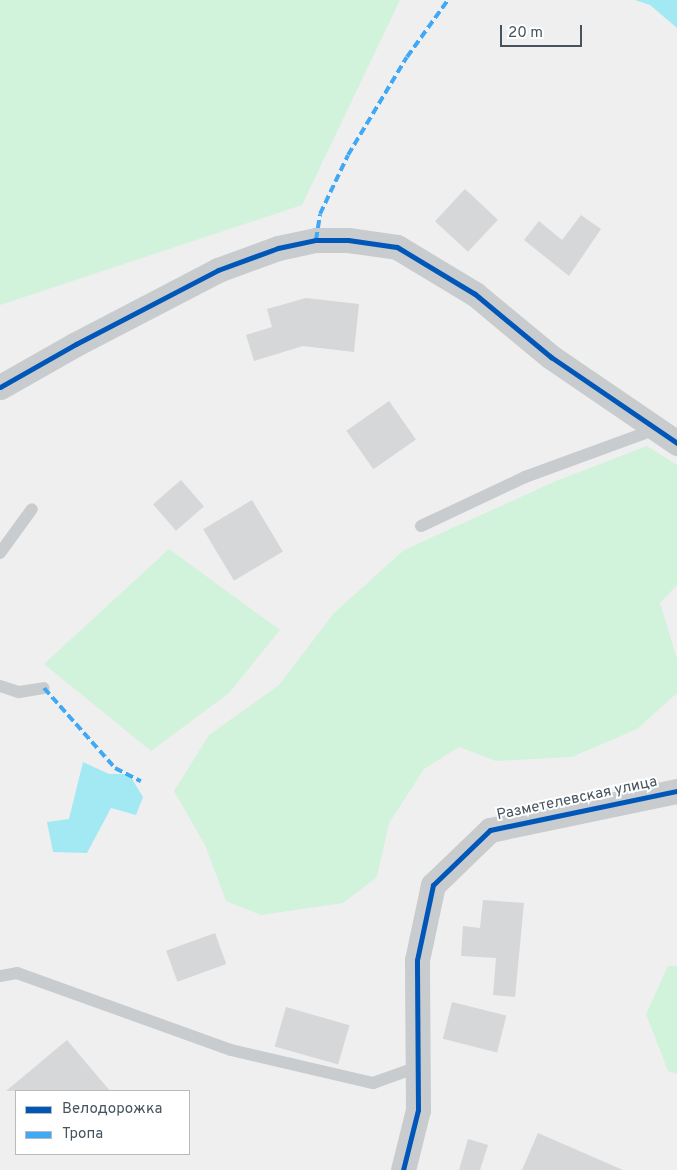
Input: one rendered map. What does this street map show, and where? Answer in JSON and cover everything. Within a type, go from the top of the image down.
[{"type":"street","points":[[0,387],[76,344],[218,270],[278,248],[316,240],[348,240],[397,247],[475,294],[551,357],[667,436]]},
{"type":"street","name":"Разметелевская улица","points":[[403,1170],[418,1110],[417,960],[433,885],[490,830],[677,791]]},
{"type":"lane","points":[[421,526],[525,477],[667,436]]},
{"type":"lane","points":[[0,553],[32,509]]},
{"type":"lane","points":[[0,686],[19,692],[44,688]]},
{"type":"lane","points":[[0,976],[17,973],[231,1050],[373,1083],[418,1067]]},
{"type":"green space","points":[[0,0],[400,0],[302,205],[0,305]]},
{"type":"green space","points":[[647,446],[677,465],[677,585],[660,603],[677,659],[677,693],[637,729],[572,757],[496,761],[459,747],[424,769],[389,823],[377,877],[343,903],[261,915],[226,901],[205,845],[174,791],[209,735],[279,685],[334,613],[404,550],[556,481]]},
{"type":"green space","points":[[169,549],[280,630],[229,693],[151,751],[44,664]]},
{"type":"green space","points":[[668,966],[677,966],[677,1074],[668,1071],[646,1014]]},
{"type":"water","points":[[635,0],[677,0],[677,28],[650,5]]},
{"type":"water","points":[[83,762],[109,774],[129,774],[143,797],[136,815],[111,808],[87,853],[53,852],[47,822],[69,819]]},
{"type":"building","points":[[465,189],[498,220],[468,252],[435,221]]},
{"type":"building","points":[[581,215],[601,229],[569,276],[524,240],[539,221],[562,240]]},
{"type":"building","points":[[306,298],[359,304],[354,352],[303,346],[254,361],[246,335],[272,327],[267,309]]},
{"type":"building","points":[[389,401],[416,440],[373,469],[346,431]]},
{"type":"building","points":[[181,480],[204,506],[176,531],[153,504]]},
{"type":"building","points":[[252,500],[283,551],[234,581],[203,529]]},
{"type":"building","points":[[483,900],[524,903],[515,997],[493,995],[496,958],[461,956],[463,926],[480,928]]},
{"type":"building","points":[[215,933],[226,964],[177,982],[166,951]]},
{"type":"building","points":[[452,1002],[506,1016],[497,1052],[443,1039]]},
{"type":"building","points":[[286,1007],[349,1025],[338,1065],[275,1046]]},
{"type":"building","points":[[67,1040],[109,1090],[15,1090],[6,1091]]},
{"type":"building","points":[[538,1133],[623,1170],[522,1170]]},
{"type":"building","points":[[468,1139],[488,1145],[480,1170],[459,1170]]},
{"type":"marked path","points":[[316,240],[320,214],[348,155],[407,57],[448,0]]},
{"type":"marked path","points":[[44,688],[115,768],[141,781]]},
{"type":"cycle path","points":[[0,387],[76,344],[218,270],[278,248],[316,240],[348,240],[397,247],[475,294],[551,357],[677,443]]},
{"type":"cycle path","points":[[403,1170],[418,1110],[417,960],[433,885],[490,830],[677,791]]}]
